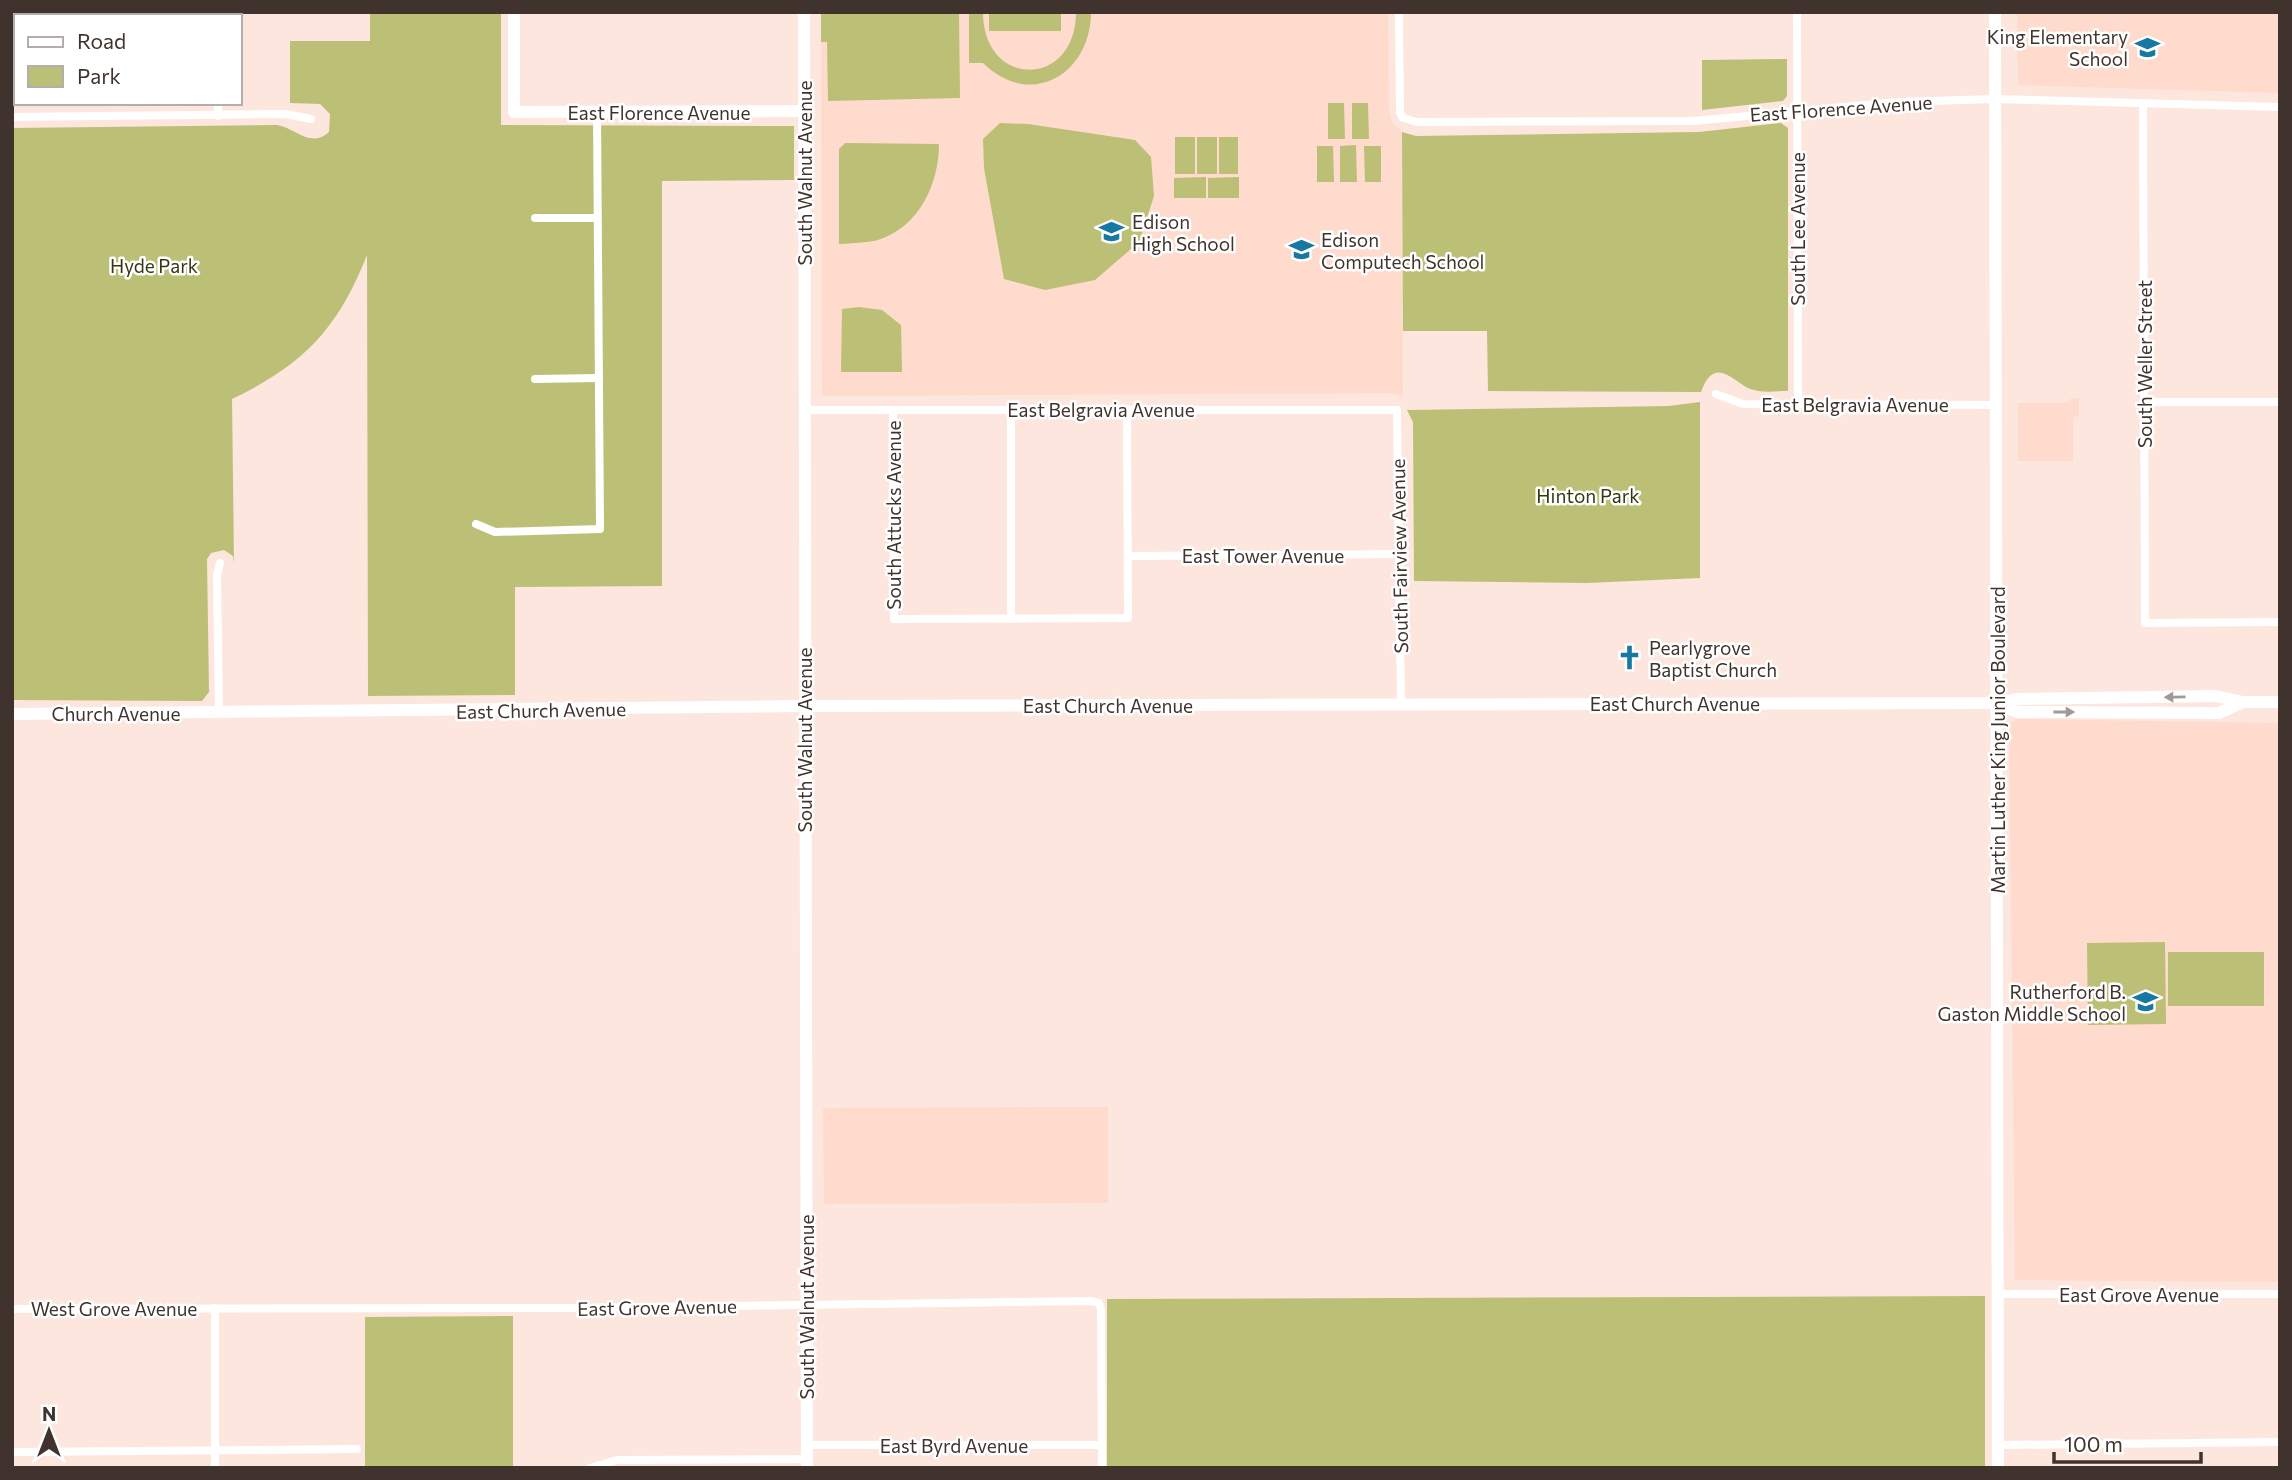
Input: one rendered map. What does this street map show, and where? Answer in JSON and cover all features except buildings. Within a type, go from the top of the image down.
[{"type":"street","name":"East Florence Avenue","points":[[514,12],[514,112],[804,111]]},
{"type":"street","name":"South Walnut Avenue","points":[[804,12],[807,1463]]},
{"type":"street","name":"East Florence Avenue","points":[[1399,12],[1399,104],[1404,118],[1417,122],[1693,121],[1898,102],[1995,99],[2280,107]]},
{"type":"street","name":"South Lee Avenue","points":[[1797,12],[1798,404]]},
{"type":"street","name":"Martin Luther King Junior Boulevard","points":[[1994,12],[1998,1468]]},
{"type":"street","points":[[218,105],[218,116]]},
{"type":"street","name":"South Weller Street","points":[[2143,105],[2145,623],[2280,622]]},
{"type":"street","points":[[476,524],[495,532],[600,529],[597,112]]},
{"type":"street","points":[[12,117],[285,114],[312,119]]},
{"type":"street","points":[[535,218],[597,218]]},
{"type":"street","points":[[535,379],[598,379]]},
{"type":"street","name":"East Belgravia Avenue","points":[[1716,394],[1743,404],[1995,405]]},
{"type":"street","points":[[2143,402],[2280,402]]},
{"type":"street","points":[[1011,409],[1012,619],[1129,618],[1128,409]]},
{"type":"street","name":"East Belgravia Avenue","points":[[804,410],[1397,410]]},
{"type":"street","name":"South Attucks Avenue","points":[[893,410],[894,619],[1012,619]]},
{"type":"street","name":"South Fairview Avenue","points":[[1397,410],[1401,703]]},
{"type":"street","name":"East Tower Avenue","points":[[1128,556],[1399,554]]},
{"type":"street","points":[[219,713],[217,575],[220,563]]},
{"type":"street","name":"East Church Avenue","points":[[219,713],[804,706],[1997,703],[2018,699],[2216,696],[2243,702],[2280,702]]},
{"type":"street","name":"Church Avenue","points":[[12,714],[219,713]]},
{"type":"street","name":"East Grove Avenue","points":[[1997,1294],[2280,1294]]},
{"type":"street","name":"East Grove Avenue","points":[[215,1308],[1099,1303],[1102,1445]]},
{"type":"street","points":[[215,1308],[215,1468]]},
{"type":"street","name":"West Grove Avenue","points":[[12,1309],[215,1308]]},
{"type":"street","points":[[1997,1445],[2280,1442]]},
{"type":"street","name":"East Byrd Avenue","points":[[807,1445],[1102,1445]]},
{"type":"street","points":[[1102,1445],[1102,1468]]},
{"type":"street","points":[[12,1452],[357,1449]]},
{"type":"street","points":[[590,1468],[617,1460],[807,1463]]},
{"type":"shaded area","name":"Edison High School","points":[[821,12],[1388,12],[1389,109],[1392,122],[1402,132],[1403,396],[1390,393],[822,396]]},
{"type":"shaded area","name":"King Elementary School","points":[[2017,12],[2280,12],[2280,93],[2018,85]]},
{"type":"shaded area","points":[[2072,398],[2079,398],[2079,416],[2073,417],[2073,461],[2018,461],[2018,403],[2066,403]]},
{"type":"shaded area","name":"Rutherford B. Gaston Middle School","points":[[2017,719],[2280,723],[2280,1282],[2015,1280],[2009,724]]},
{"type":"shaded area","points":[[1108,1107],[1108,1203],[824,1204],[823,1108]]},
{"type":"green space","name":"Hyde Park","points":[[370,12],[501,12],[501,125],[794,126],[794,180],[662,181],[662,586],[515,587],[515,695],[368,696],[367,255],[344,304],[315,342],[279,373],[232,399],[234,563],[233,556],[224,550],[211,553],[207,559],[209,692],[202,701],[12,700],[12,128],[277,125],[309,138],[322,137],[329,132],[330,114],[320,104],[290,103],[290,41],[370,41]]},
{"type":"green space","points":[[821,12],[959,12],[960,98],[828,101],[827,42],[821,42]]},
{"type":"green space","points":[[969,12],[983,12],[987,37],[998,55],[1012,66],[1030,70],[1047,66],[1061,55],[1072,37],[1076,12],[1091,12],[1088,34],[1081,53],[1069,68],[1055,78],[1038,84],[1020,84],[1001,77],[983,63],[969,63]]},
{"type":"green space","points":[[989,12],[1061,12],[1061,31],[989,31]]},
{"type":"green space","points":[[1787,59],[1787,96],[1783,101],[1702,110],[1702,60]]},
{"type":"green space","points":[[1328,103],[1344,103],[1345,139],[1328,139]]},
{"type":"green space","points":[[1352,103],[1368,103],[1369,139],[1352,139]]},
{"type":"green space","points":[[1000,123],[1028,124],[1135,140],[1151,157],[1154,196],[1139,242],[1095,280],[1045,290],[1004,279],[984,168],[983,139]]},
{"type":"green space","points":[[1781,123],[1788,128],[1788,391],[1754,390],[1720,373],[1713,374],[1707,380],[1701,392],[1488,391],[1487,331],[1403,331],[1402,132],[1416,136],[1699,132]]},
{"type":"green space","points":[[1175,137],[1195,137],[1195,174],[1175,174]]},
{"type":"green space","points":[[1197,137],[1217,137],[1217,174],[1197,174]]},
{"type":"green space","points":[[1219,137],[1238,137],[1238,174],[1219,174]]},
{"type":"green space","points":[[845,143],[939,144],[935,174],[924,202],[905,225],[878,240],[839,244],[839,149]]},
{"type":"green space","points":[[1356,145],[1357,182],[1340,182],[1340,146]]},
{"type":"green space","points":[[1317,146],[1333,146],[1334,182],[1317,182]]},
{"type":"green space","points":[[1364,146],[1381,146],[1381,182],[1365,182]]},
{"type":"green space","points":[[1206,177],[1206,198],[1174,198],[1174,178]]},
{"type":"green space","points":[[1239,177],[1239,198],[1208,198],[1208,178]]},
{"type":"green space","points":[[859,307],[882,310],[901,325],[902,372],[841,372],[842,309]]},
{"type":"green space","name":"Hinton Park","points":[[1700,402],[1700,578],[1587,583],[1414,581],[1413,422],[1407,410],[1669,406]]},
{"type":"green space","points":[[2165,942],[2166,1024],[2088,1025],[2087,943]]},
{"type":"green space","points":[[2168,952],[2264,952],[2264,1006],[2168,1006]]},
{"type":"green space","points":[[1985,1296],[1985,1468],[1107,1468],[1107,1299]]},
{"type":"green space","points":[[513,1316],[513,1468],[365,1468],[365,1317]]},
{"type":"place","name":"King Elementary School","points":[[2148,47]]},
{"type":"place","name":"Edison High School","points":[[1112,232]]},
{"type":"place","name":"Edison Computech School","points":[[1301,250]]},
{"type":"place","name":"Pearlygrove Baptist Church","points":[[1629,658]]},
{"type":"place","name":"Rutherford B. Gaston Middle School","points":[[2146,1002]]}]
